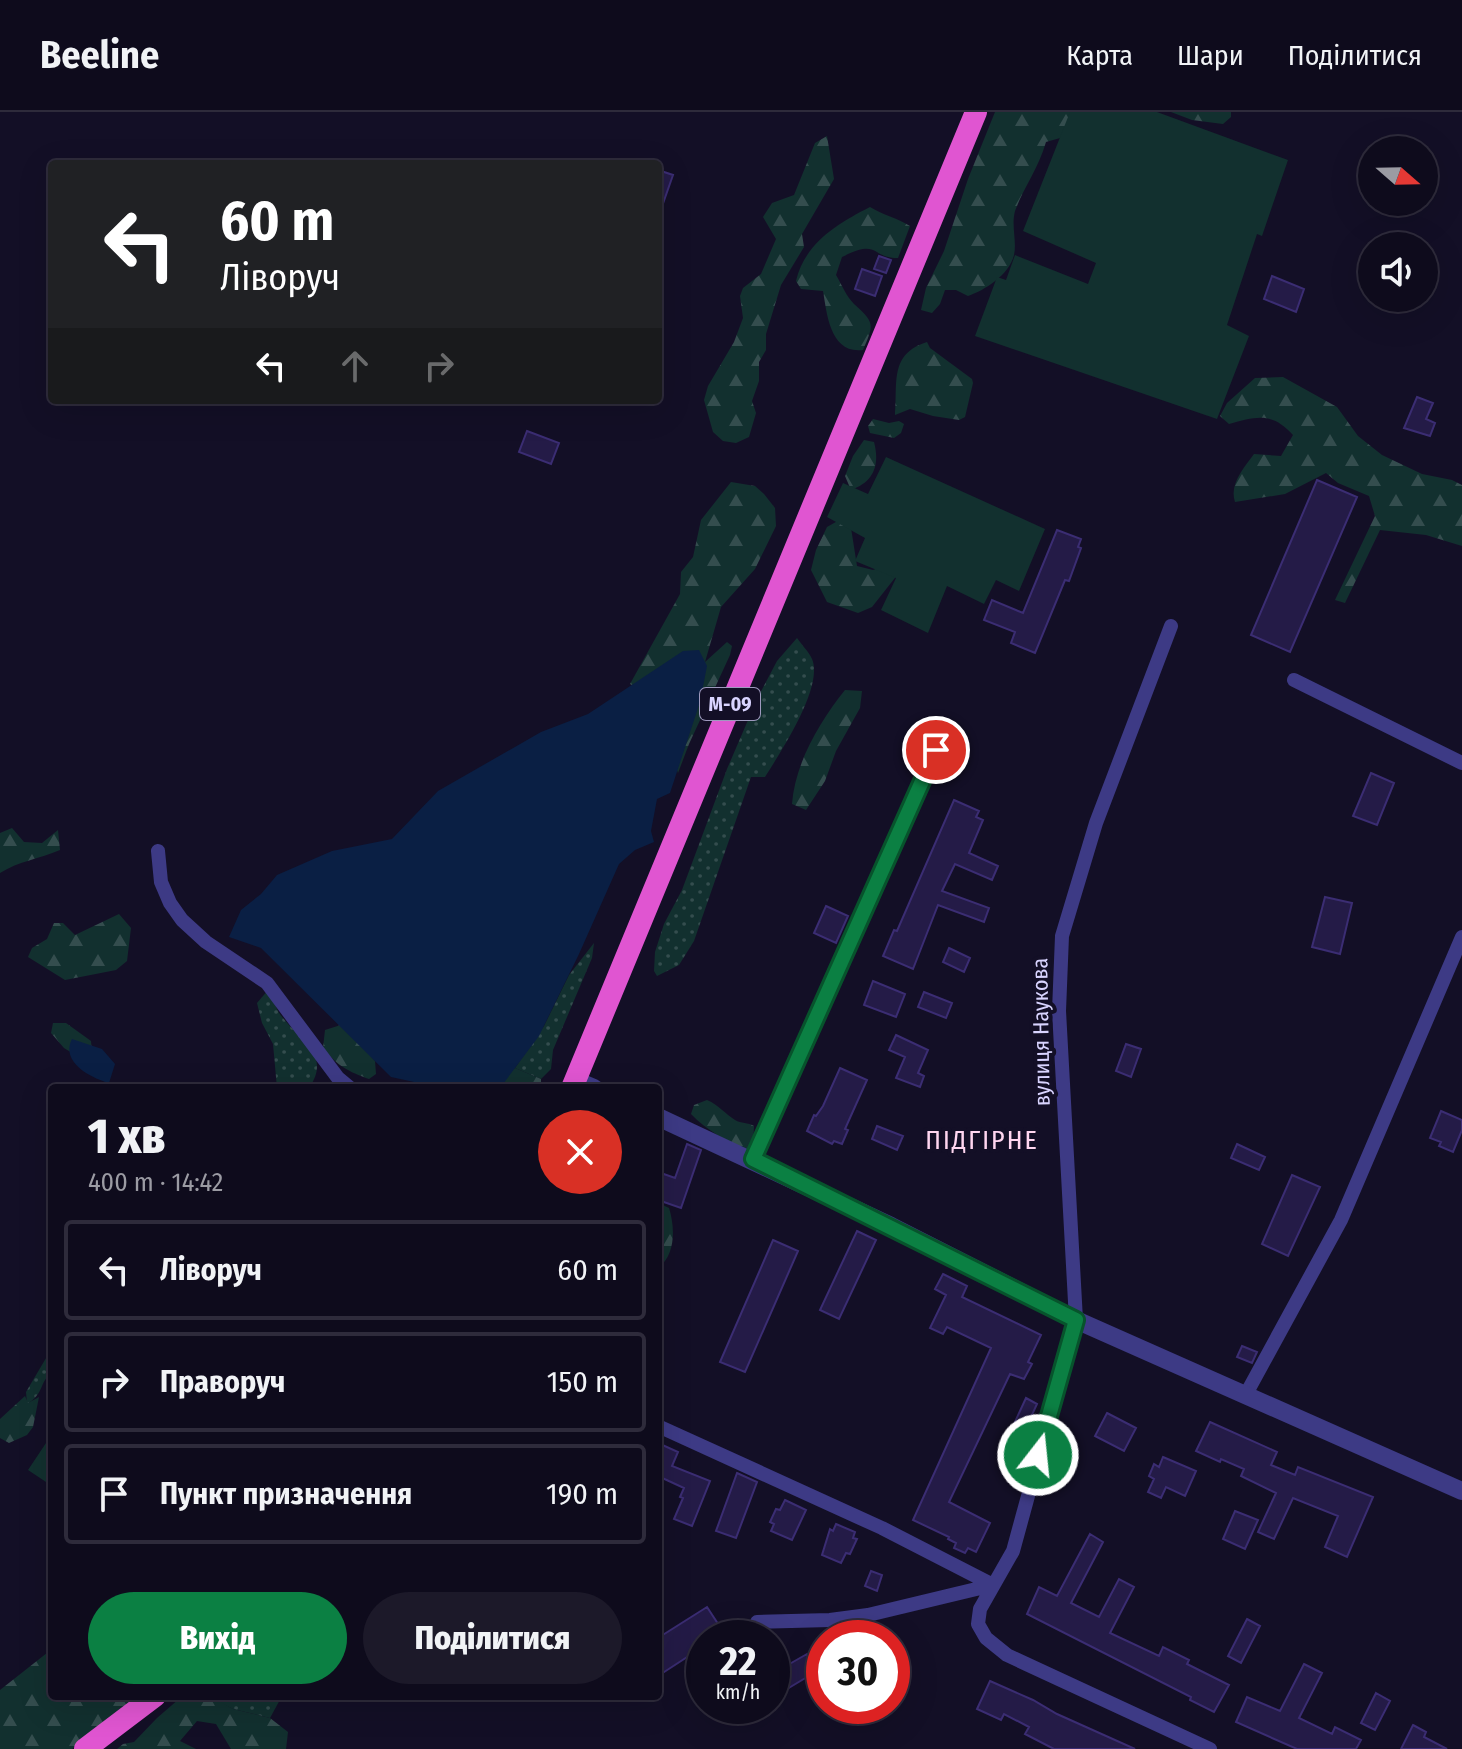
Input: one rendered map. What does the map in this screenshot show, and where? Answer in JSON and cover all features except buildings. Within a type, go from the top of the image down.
[{"type":"highway","name":"М-09","points":[[580,1084],[976,112]]},
{"type":"highway","points":[[85,1749],[150,1700]]},
{"type":"street","name":"вулиця Наукова","points":[[1171,626],[1096,823],[1062,936],[1059,1011],[1076,1320],[1013,1551],[980,1609],[978,1624],[986,1638],[1007,1655],[1210,1749]]},
{"type":"street","points":[[1294,680],[1462,763]]},
{"type":"street","points":[[753,1159],[936,750]]},
{"type":"street","points":[[158,851],[161,882],[182,920],[206,942],[267,983],[345,1084]]},
{"type":"street","points":[[1245,1396],[1341,1220],[1462,937]]},
{"type":"street","points":[[662,1119],[753,1159],[1076,1320],[1462,1491]]},
{"type":"street","points":[[662,1428],[882,1528],[993,1585]]},
{"type":"street","points":[[790,1621],[868,1615],[993,1585]]},
{"type":"green space","points":[[995,112],[1070,112],[1072,125],[1060,138],[1046,142],[1015,211],[1014,255],[1007,269],[996,281],[975,293],[968,296],[956,290],[945,290],[940,304],[932,313],[921,310],[926,288],[944,251]]},
{"type":"green space","points":[[1070,112],[1157,112],[1288,160],[1262,236],[1257,234],[1227,325],[1249,336],[1217,419],[975,336],[997,277],[1006,280],[1015,255],[1088,284],[1096,263],[1023,231]]},
{"type":"green space","points":[[1171,112],[1231,112],[1231,117],[1223,124],[1192,120]]},
{"type":"green space","points":[[827,136],[834,179],[802,234],[804,247],[781,285],[766,334],[766,350],[759,362],[759,381],[752,401],[756,413],[749,437],[736,443],[723,441],[713,432],[704,400],[708,386],[734,342],[743,318],[740,296],[743,288],[761,274],[776,239],[763,217],[772,203],[794,195],[815,143]]},
{"type":"green space","points":[[870,207],[910,226],[898,258],[869,249],[842,257],[836,275],[849,298],[869,320],[871,329],[863,350],[852,350],[843,346],[832,331],[823,291],[801,289],[796,281],[807,256],[824,236]]},
{"type":"green space","points":[[927,342],[930,348],[972,379],[965,417],[959,420],[910,409],[895,415],[896,381],[901,362],[915,347]]},
{"type":"green space","points":[[1283,377],[1337,407],[1358,436],[1382,455],[1422,474],[1462,485],[1462,546],[1426,535],[1380,530],[1345,603],[1335,600],[1375,516],[1369,496],[1338,483],[1326,473],[1285,494],[1235,502],[1236,483],[1254,454],[1281,456],[1293,435],[1271,419],[1256,418],[1229,424],[1220,416],[1227,403],[1255,378]]},
{"type":"green space","points":[[873,419],[904,424],[901,433],[894,438],[870,433],[868,426]]},
{"type":"green space","points":[[864,440],[874,442],[875,465],[870,477],[851,490],[845,476]]},
{"type":"green space","points":[[886,457],[1045,529],[1019,591],[996,580],[984,604],[947,586],[928,633],[881,610],[896,578],[855,561],[865,538],[827,517],[843,483],[868,494]]},
{"type":"green space","points":[[731,482],[755,486],[764,494],[775,508],[776,526],[755,569],[721,607],[705,662],[727,642],[732,646],[730,655],[678,773],[652,697],[630,684],[680,594],[681,572],[693,557],[701,520]]},
{"type":"green space","points":[[843,518],[851,528],[857,566],[873,570],[895,562],[898,574],[872,607],[858,613],[827,602],[811,570],[827,527]]},
{"type":"green space","points":[[797,638],[811,656],[814,671],[812,686],[799,720],[765,777],[751,777],[694,941],[679,965],[657,976],[654,971],[655,952],[664,924],[682,890],[727,769],[777,661]]},
{"type":"green space","points":[[845,690],[862,691],[860,708],[836,751],[825,781],[806,810],[792,804],[798,773],[818,729]]},
{"type":"green space","points":[[12,828],[24,842],[42,843],[58,830],[60,850],[0,873],[0,833]]},
{"type":"green space","points":[[119,914],[131,928],[127,961],[116,970],[65,980],[28,957],[32,948],[47,939],[54,923],[63,923],[75,935]]},
{"type":"green space","points":[[594,943],[592,958],[553,1050],[551,1069],[541,1079],[515,1068],[544,1026],[569,975]]},
{"type":"green space","points":[[269,989],[281,1015],[311,1049],[317,1066],[311,1084],[277,1084],[273,1044],[262,1023],[257,1003]]},
{"type":"green space","points":[[53,1023],[66,1023],[91,1041],[92,1054],[77,1056],[64,1048],[51,1033]]},
{"type":"green space","points":[[344,1024],[375,1061],[376,1074],[369,1079],[343,1067],[323,1048],[325,1030]]},
{"type":"green space","points":[[515,1068],[541,1079],[541,1084],[415,1084],[427,1077],[490,1080]]},
{"type":"green space","points":[[707,1100],[735,1120],[754,1126],[753,1146],[745,1151],[710,1130],[691,1114],[694,1105]]},
{"type":"green space","points":[[662,1205],[669,1208],[673,1232],[671,1248],[662,1264]]},
{"type":"green space","points":[[48,1355],[48,1377],[37,1396],[27,1404],[26,1392]]},
{"type":"green space","points":[[25,1396],[28,1403],[39,1397],[33,1427],[27,1435],[9,1443],[0,1438],[0,1419]]},
{"type":"green space","points":[[48,1440],[48,1483],[28,1470]]},
{"type":"green space","points":[[48,1652],[48,1700],[134,1700],[72,1749],[0,1749],[0,1690]]},
{"type":"green space","points":[[178,1700],[217,1700],[233,1709],[270,1718],[288,1732],[286,1749],[231,1749],[216,1724],[197,1721],[180,1741],[196,1749],[117,1749],[134,1742]]},
{"type":"green space","points":[[216,1700],[280,1700],[270,1718],[233,1709]]},
{"type":"water","points":[[699,650],[707,666],[700,702],[670,793],[657,799],[651,831],[654,842],[635,850],[619,864],[539,1036],[503,1084],[423,1084],[391,1077],[261,948],[229,937],[241,910],[261,894],[277,875],[332,851],[392,839],[438,791],[541,732],[588,714],[683,651]]},
{"type":"water","points":[[72,1039],[102,1049],[115,1064],[109,1083],[79,1068],[70,1055]]},
{"type":"district","name":"ПІДГІРНЕ","points":[[982,1140]]},
{"type":"route","points":[[936,750],[753,1159],[1076,1320],[1038,1455]]}]
